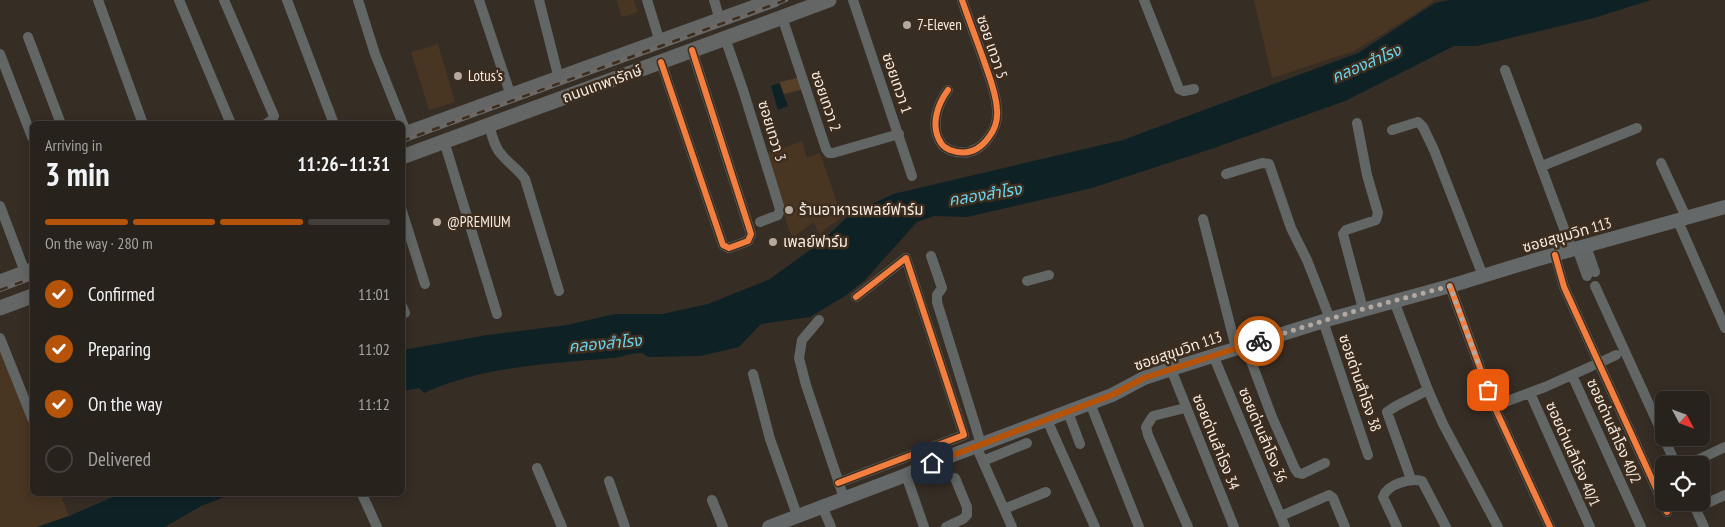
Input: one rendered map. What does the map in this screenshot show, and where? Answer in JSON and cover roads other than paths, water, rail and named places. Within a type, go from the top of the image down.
[{"type":"main road","name":"ถนนเทพารักษ์","points":[[405,134],[774,0]]},
{"type":"main road","name":"ถนนเทพารักษ์","points":[[405,156],[829,0]]},
{"type":"main road","name":"ซอยสุขุมวิท 113","points":[[769,527],[1112,395],[1144,378],[1170,369],[1363,309],[1725,207]]},
{"type":"main road","points":[[0,282],[29,271]]},
{"type":"main road","points":[[0,308],[30,297]]},
{"type":"street","points":[[98,0],[143,121]]},
{"type":"street","points":[[180,0],[230,121]]},
{"type":"street","points":[[224,0],[274,116],[270,121]]},
{"type":"street","points":[[287,0],[333,121]]},
{"type":"street","points":[[358,0],[400,121]]},
{"type":"street","points":[[479,0],[511,96]]},
{"type":"street","points":[[539,0],[559,79]]},
{"type":"street","points":[[647,0],[660,42]]},
{"type":"street","points":[[714,0],[720,20]]},
{"type":"street","name":"ซอยเทวา 1","points":[[853,0],[912,176]]},
{"type":"street","name":"ซอย เทวา 5","points":[[948,90],[938,109],[935,122],[940,143],[944,148],[953,151],[972,152],[984,143],[995,128],[998,110],[993,86],[962,0]]},
{"type":"street","points":[[1144,0],[1179,89],[1181,91],[1194,90]]},
{"type":"street","name":"ซอยเทวา 2","points":[[782,17],[820,132],[829,153],[899,134]]},
{"type":"street","points":[[28,37],[59,121]]},
{"type":"street","name":"ซอยเทวา 3","points":[[725,38],[780,210],[778,215],[760,222]]},
{"type":"street","points":[[661,62],[723,245],[729,248],[748,241],[751,234],[692,50]]},
{"type":"street","points":[[0,54],[30,132]]},
{"type":"street","points":[[1505,70],[1542,166],[1655,417]]},
{"type":"street","points":[[1392,130],[1418,122],[1424,127],[1483,276]]},
{"type":"street","points":[[1357,123],[1367,175],[1378,213],[1376,220],[1346,230],[1343,234],[1363,309]]},
{"type":"street","points":[[489,125],[496,147],[501,155],[525,179],[559,291]]},
{"type":"street","points":[[1542,166],[1637,128]]},
{"type":"street","points":[[444,141],[497,314]]},
{"type":"street","name":"ซอยด่านสำโรง 38","points":[[1226,174],[1262,163],[1269,164],[1292,228],[1314,277],[1368,455]]},
{"type":"street","points":[[1661,163],[1725,328]]},
{"type":"street","points":[[0,206],[29,271]]},
{"type":"street","points":[[1203,219],[1240,346],[1295,469],[1298,473],[1302,474],[1326,463]]},
{"type":"street","points":[[405,221],[425,284]]},
{"type":"street","points":[[1555,255],[1564,287],[1596,365],[1668,512]]},
{"type":"street","points":[[931,256],[942,288],[937,295],[937,302],[983,461],[1012,527]]},
{"type":"street","points":[[838,483],[964,435],[906,258],[856,297]]},
{"type":"street","points":[[1026,281],[1049,275]]},
{"type":"street","points":[[1450,286],[1494,406],[1550,527]]},
{"type":"street","points":[[1394,301],[1443,424],[1498,527]]},
{"type":"street","points":[[819,320],[802,340],[799,358],[806,385],[844,498]]},
{"type":"street","points":[[0,338],[30,413]]},
{"type":"street","name":"ซอยด่านสำโรง 36","points":[[1213,355],[1285,527]]},
{"type":"street","name":"ซอยด่านสำโรง 40/1","points":[[1494,406],[1596,365],[1616,355]]},
{"type":"street","name":"ซอยด่านสำโรง 34","points":[[1170,369],[1234,527]]},
{"type":"street","points":[[752,374],[770,439],[797,515]]},
{"type":"street","name":"ซอยด่านสำโรง 40/2","points":[[1572,375],[1642,527]]},
{"type":"street","points":[[1411,479],[1388,412],[1428,390]]},
{"type":"street","name":"ซอยด่านสำโรง 40/1","points":[[1530,392],[1590,527]]},
{"type":"street","points":[[1090,403],[1139,527]]},
{"type":"street","points":[[1185,408],[1152,416],[1146,427],[1188,527]]},
{"type":"street","points":[[1068,412],[1080,444]]},
{"type":"street","points":[[1046,420],[1095,527]]},
{"type":"street","points":[[983,461],[1027,442]]},
{"type":"street","points":[[1706,456],[1725,447]]},
{"type":"street","points":[[537,468],[562,527]]},
{"type":"street","points":[[906,475],[924,527]]},
{"type":"street","points":[[946,527],[967,515],[967,507],[955,478]]},
{"type":"street","points":[[1397,527],[1383,497],[1388,489],[1411,479],[1422,480],[1446,527]]},
{"type":"street","points":[[609,482],[625,527]]},
{"type":"street","points":[[1004,509],[1046,492]]},
{"type":"street","points":[[1281,516],[1329,495],[1333,498],[1345,527]]},
{"type":"street","points":[[1710,500],[1725,495]]},
{"type":"street","points":[[363,496],[377,527]]},
{"type":"street","points":[[712,500],[723,527]]},
{"type":"street","points":[[822,506],[831,527]]},
{"type":"street","points":[[1697,511],[1704,527]]},
{"type":"water","name":"คลองสำโรง","points":[[1449,0],[1651,0],[1594,18],[1477,46],[1454,46],[1345,101],[1211,149],[1092,188],[967,217],[934,216],[917,222],[865,280],[845,296],[810,317],[761,324],[739,347],[700,356],[648,357],[639,353],[614,358],[516,368],[469,377],[424,393],[419,388],[405,391],[405,350],[487,335],[567,325],[615,314],[662,314],[708,304],[770,279],[821,242],[848,216],[893,194],[1123,140],[1358,53],[1435,3]]},
{"type":"water","points":[[779,83],[788,106],[778,110],[771,86]]},
{"type":"water","points":[[115,496],[227,496],[201,506],[165,527],[37,527],[69,516]]},
{"type":"railway","points":[[405,140],[786,0]]},
{"type":"railway","points":[[0,290],[30,279]]},
{"type":"place","name":"7-Eleven","points":[[907,25]]},
{"type":"place","name":"Lotus's","points":[[458,76]]},
{"type":"place","name":"ร้านอาหารเพลย์ฟาร์ม","points":[[789,210]]},
{"type":"place","name":"@PREMIUM","points":[[437,222]]},
{"type":"place","name":"เพลย์ฟาร์ม","points":[[773,242]]}]
